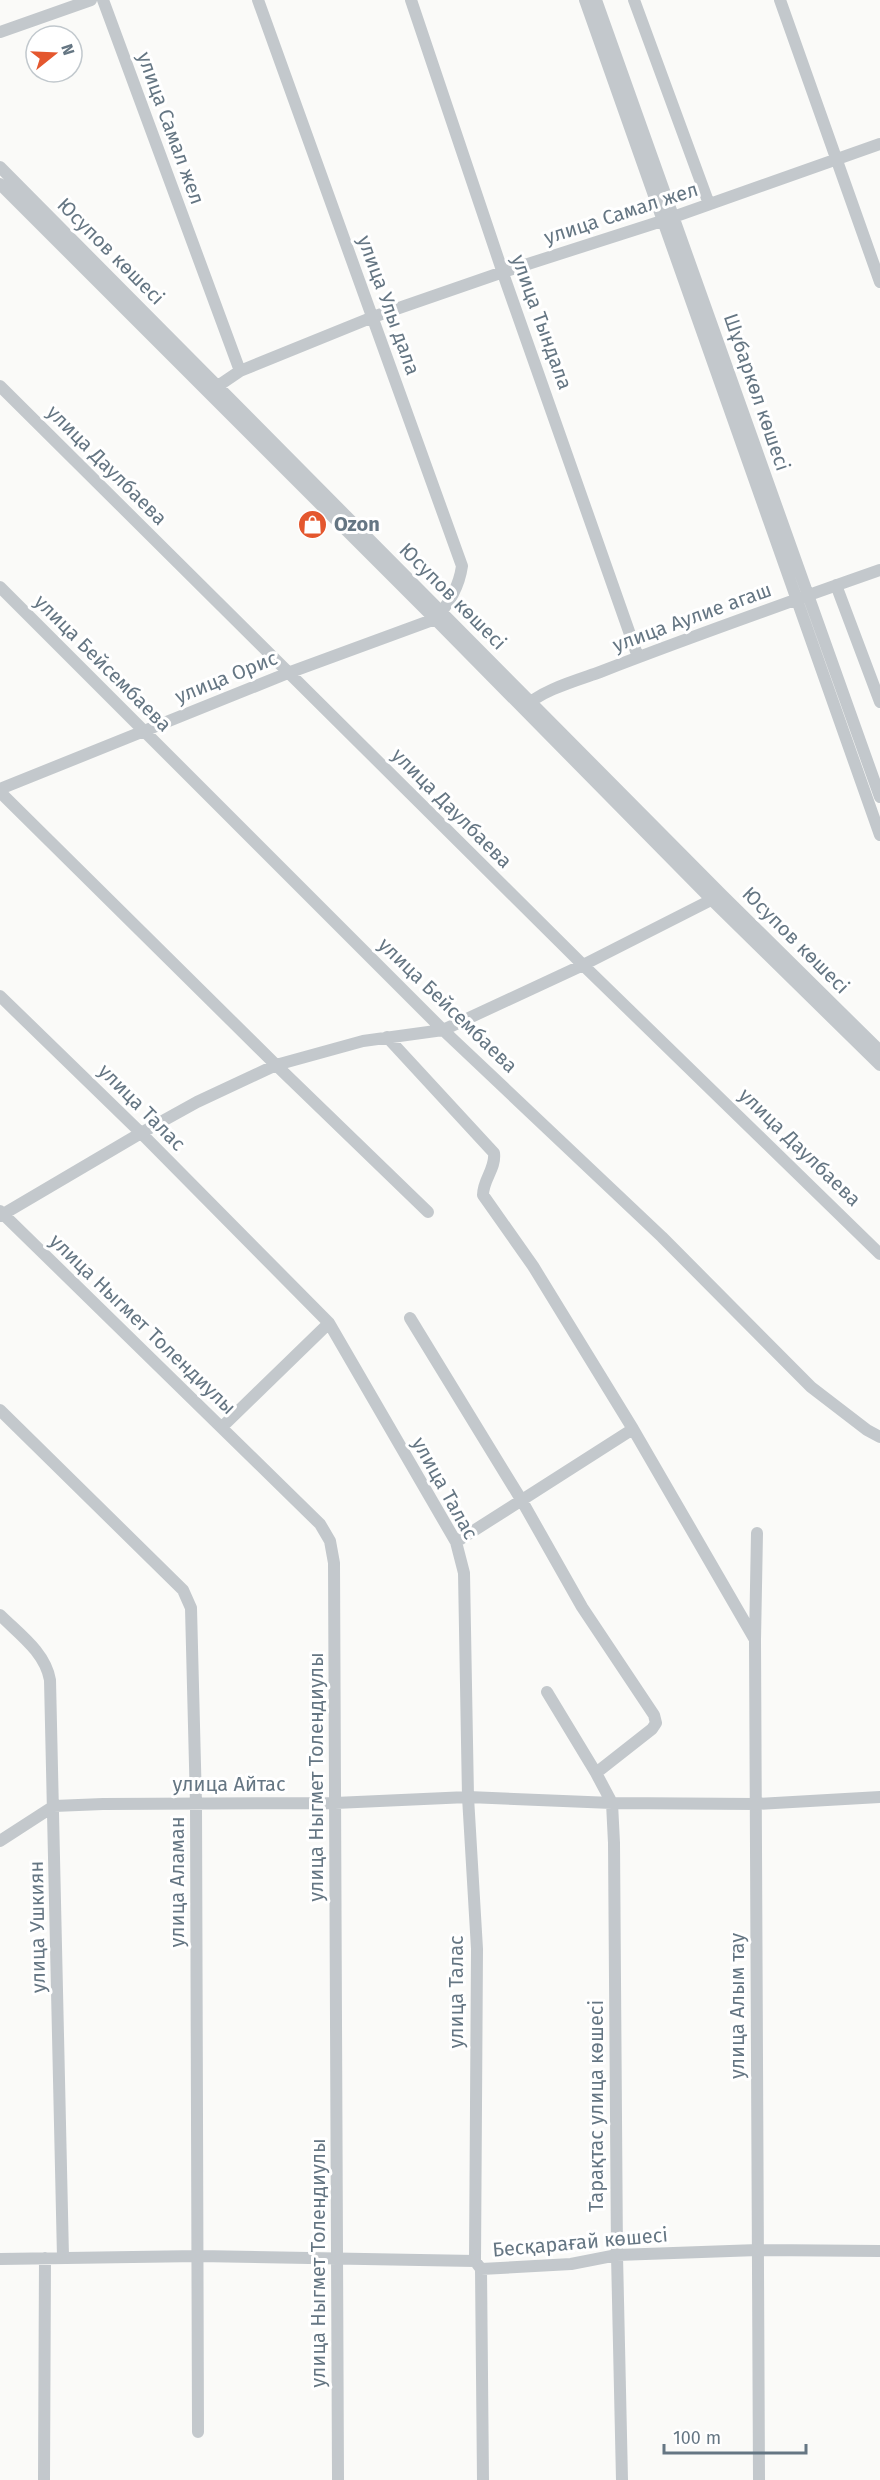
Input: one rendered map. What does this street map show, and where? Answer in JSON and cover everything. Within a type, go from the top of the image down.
[{"type":"street","points":[[0,32],[91,0]]},
{"type":"street","name":"улица Самал жел","points":[[103,0],[240,371]]},
{"type":"street","name":"улица Улы дала","points":[[258,0],[462,566],[460,581],[438,615]]},
{"type":"street","name":"улица Тындала","points":[[411,0],[502,272],[638,657]]},
{"type":"street","points":[[585,0],[668,218]]},
{"type":"street","points":[[596,0],[668,218],[802,597],[880,834]]},
{"type":"street","points":[[634,0],[709,204]]},
{"type":"street","points":[[780,0],[880,282]]},
{"type":"street","name":"улица Самал жел","points":[[213,389],[240,371],[373,317],[837,161],[880,144]]},
{"type":"street","name":"Юсупов көшесі","points":[[0,167],[213,389],[880,1065]]},
{"type":"street","name":"Юсупов көшесі","points":[[0,184],[213,389]]},
{"type":"street","name":"улица Даулбаева","points":[[0,386],[583,965],[880,1254]]},
{"type":"street","name":"улица Аулие агаш","points":[[527,706],[550,691],[638,657],[880,570]]},
{"type":"street","points":[[836,585],[880,702]]},
{"type":"street","name":"улица Бейсембаева","points":[[0,587],[443,1030],[662,1237],[811,1387],[867,1430],[880,1437]]},
{"type":"street","points":[[802,597],[880,797]]},
{"type":"street","name":"улица Орис","points":[[0,790],[438,615]]},
{"type":"street","points":[[0,790],[276,1065],[428,1212]]},
{"type":"street","points":[[1,1214],[197,1102],[276,1065],[363,1041],[443,1030],[583,965],[717,898]]},
{"type":"street","name":"Юсупов көшесі","points":[[717,898],[880,1051]]},
{"type":"street","name":"улица Талас","points":[[0,996],[141,1133],[329,1323],[456,1542],[464,1573],[468,1797],[477,1949],[478,2265],[483,2480]]},
{"type":"street","points":[[387,1037],[494,1153],[495,1163],[483,1188],[483,1195],[533,1266],[633,1429],[755,1640]]},
{"type":"street","name":"улица Ныгмет Толендиулы","points":[[1,1214],[320,1524],[330,1541],[334,1563],[338,2480]]},
{"type":"street","points":[[410,1318],[522,1501],[582,1607],[654,1715],[656,1723],[652,1729],[597,1773]]},
{"type":"street","points":[[222,1427],[329,1323]]},
{"type":"street","name":"улица Аламан","points":[[0,1410],[183,1590],[191,1608],[196,1804],[198,2432]]},
{"type":"street","points":[[456,1542],[633,1429]]},
{"type":"street","name":"улица Алым тау","points":[[757,1533],[755,1640],[759,2480]]},
{"type":"street","name":"улица Ушкиян","points":[[0,1615],[40,1655],[48,1667],[50,1680],[63,2257]]},
{"type":"street","points":[[547,1692],[597,1773],[612,1803]]},
{"type":"street","name":"улица Айтас","points":[[54,1806],[335,1803],[468,1797],[612,1803],[756,1803],[880,1797]]},
{"type":"street","name":"Тарақтас улица көшесі","points":[[612,1803],[616,2255],[622,2480]]},
{"type":"street","points":[[0,1841],[54,1806]]},
{"type":"street","name":"Бесқарағай көшесі","points":[[0,2259],[199,2256],[337,2258],[478,2265],[572,2264],[616,2255],[758,2250],[880,2251]]},
{"type":"street","points":[[44,2480],[45,2258]]},
{"type":"place","name":"Ozon","points":[[313,524]]}]
